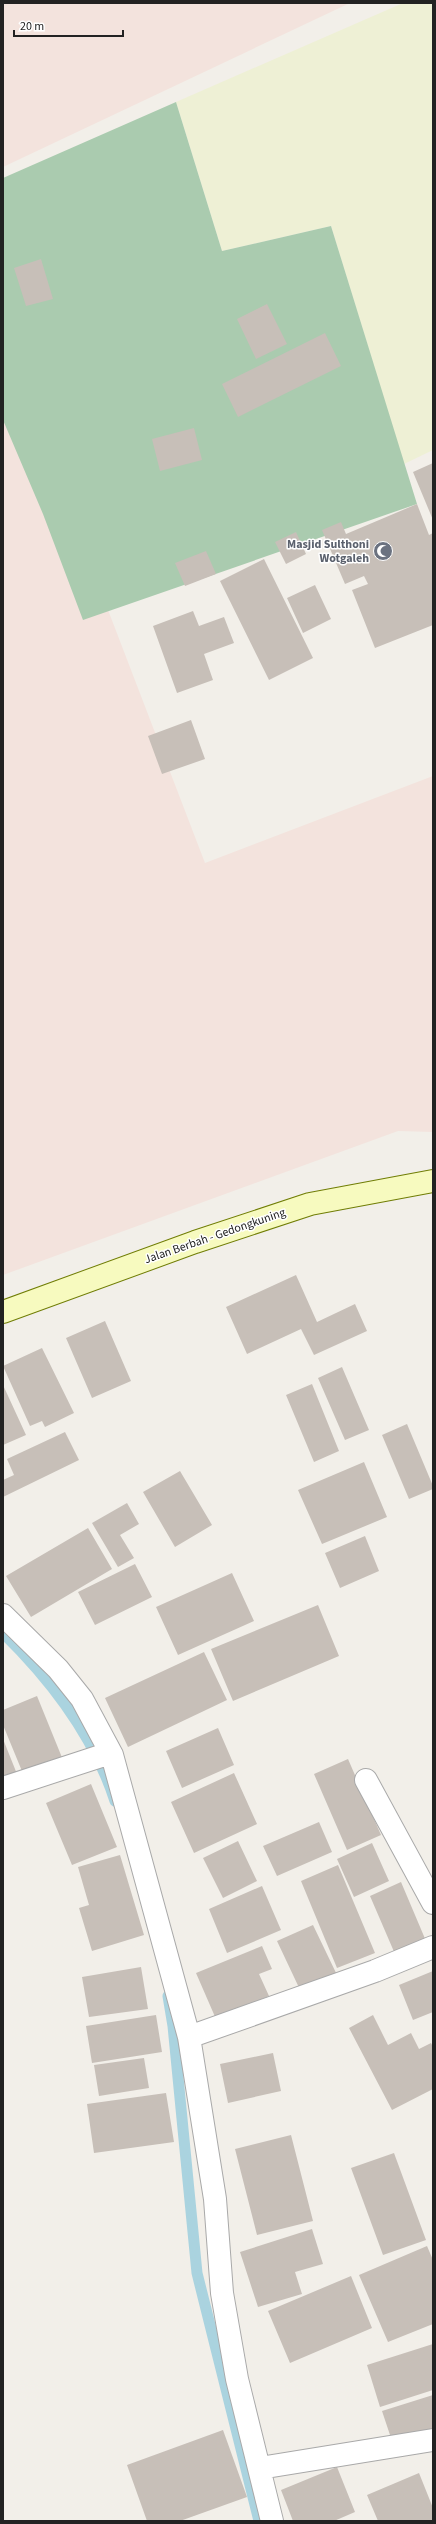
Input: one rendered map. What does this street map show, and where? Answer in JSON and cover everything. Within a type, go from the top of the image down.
[{"type":"main road","name":"Jalan Berbah - Gedongkuning","points":[[3,1312],[195,1242],[310,1204],[433,1181]]},
{"type":"street","points":[[3,1615],[58,1668],[82,1699],[106,1755],[189,2037],[215,2199],[222,2293],[237,2379],[272,2521]]},
{"type":"street","points":[[3,1788],[80,1762],[106,1755]]},
{"type":"street","points":[[366,1780],[433,1903]]},
{"type":"street","points":[[189,2037],[375,1971],[433,1947]]},
{"type":"street","points":[[260,2468],[433,2440]]},
{"type":"shaded area","points":[[3,3],[350,3],[3,167]]},
{"type":"shaded area","points":[[3,336],[205,863],[433,776],[433,1132],[398,1131],[3,1275]]},
{"type":"green space","points":[[403,3],[433,3],[433,450],[404,464],[331,226],[222,251],[176,102]]},
{"type":"green space","points":[[176,102],[222,251],[331,226],[417,504],[83,620],[43,514],[3,420],[3,178]]},
{"type":"building","points":[[41,259],[53,299],[26,306],[14,268]]},
{"type":"building","points":[[267,304],[287,344],[256,359],[237,319]]},
{"type":"building","points":[[325,333],[341,366],[238,417],[222,384]]},
{"type":"building","points":[[194,428],[202,460],[160,471],[152,439]]},
{"type":"building","points":[[433,463],[433,520],[413,472]]},
{"type":"building","points":[[417,504],[429,535],[433,533],[433,625],[375,648],[352,590],[368,584],[364,576],[345,584],[322,530],[341,522],[346,534]]},
{"type":"building","points":[[296,532],[306,554],[286,564],[275,542]]},
{"type":"building","points":[[206,551],[216,574],[185,586],[175,563]]},
{"type":"building","points":[[264,559],[313,658],[269,680],[220,581]]},
{"type":"building","points":[[315,585],[331,619],[303,633],[287,598]]},
{"type":"building","points":[[193,611],[199,626],[224,617],[234,643],[204,654],[213,680],[177,693],[153,626]]},
{"type":"building","points":[[191,720],[205,759],[162,774],[148,736]]},
{"type":"building","points":[[296,1275],[317,1322],[355,1304],[367,1331],[314,1355],[301,1329],[247,1354],[226,1307]]},
{"type":"building","points":[[105,1321],[131,1381],[92,1398],[66,1338]]},
{"type":"building","points":[[42,1348],[74,1413],[45,1427],[42,1421],[30,1426],[3,1366]]},
{"type":"building","points":[[342,1367],[369,1430],[345,1440],[318,1378]]},
{"type":"building","points":[[312,1384],[339,1451],[314,1462],[286,1395]]},
{"type":"building","points":[[3,1385],[26,1435],[3,1445]]},
{"type":"building","points":[[407,1424],[433,1486],[433,1489],[409,1499],[382,1435]]},
{"type":"building","points":[[65,1432],[79,1460],[3,1497],[3,1480],[14,1475],[7,1459]]},
{"type":"building","points":[[364,1462],[387,1517],[322,1544],[298,1490]]},
{"type":"building","points":[[180,1471],[212,1525],[175,1547],[143,1492]]},
{"type":"building","points":[[127,1503],[139,1524],[120,1535],[134,1558],[118,1567],[92,1523]]},
{"type":"building","points":[[88,1528],[112,1569],[31,1617],[6,1576]]},
{"type":"building","points":[[365,1536],[379,1571],[340,1588],[325,1553]]},
{"type":"building","points":[[135,1564],[152,1597],[95,1625],[78,1592]]},
{"type":"building","points":[[232,1573],[254,1621],[178,1655],[156,1607]]},
{"type":"building","points":[[318,1605],[339,1656],[233,1701],[211,1649]]},
{"type":"building","points":[[204,1652],[227,1700],[128,1747],[105,1698]]},
{"type":"building","points":[[37,1696],[63,1760],[24,1776],[3,1725],[3,1710]]},
{"type":"building","points":[[218,1728],[234,1765],[182,1788],[166,1751]]},
{"type":"building","points":[[3,1739],[17,1774],[3,1780]]},
{"type":"building","points":[[348,1759],[381,1835],[347,1850],[314,1774]]},
{"type":"building","points":[[234,1773],[257,1824],[194,1853],[171,1802]]},
{"type":"building","points":[[91,1784],[117,1847],[72,1865],[46,1803]]},
{"type":"building","points":[[319,1822],[332,1852],[277,1876],[263,1846]]},
{"type":"building","points":[[238,1841],[257,1881],[223,1898],[203,1858]]},
{"type":"building","points":[[372,1843],[389,1881],[354,1897],[337,1859]]},
{"type":"building","points":[[120,1855],[144,1935],[92,1951],[79,1908],[89,1905],[78,1867]]},
{"type":"building","points":[[338,1865],[375,1953],[337,1968],[301,1881]]},
{"type":"building","points":[[401,1882],[426,1941],[395,1954],[370,1896]]},
{"type":"building","points":[[262,1886],[281,1930],[227,1953],[209,1909]]},
{"type":"building","points":[[313,1925],[338,1977],[302,1994],[277,1941]]},
{"type":"building","points":[[262,1946],[272,1969],[259,1974],[269,1996],[216,2019],[196,1973]]},
{"type":"building","points":[[141,1967],[148,2009],[89,2017],[82,1977]]},
{"type":"building","points":[[433,1971],[433,2012],[413,2020],[399,1985]]},
{"type":"building","points":[[156,2015],[162,2052],[92,2063],[86,2026]]},
{"type":"building","points":[[373,2015],[388,2045],[411,2033],[419,2049],[431,2043],[433,2047],[433,2089],[392,2110],[349,2028]]},
{"type":"building","points":[[273,2053],[281,2091],[228,2103],[220,2064]]},
{"type":"building","points":[[144,2058],[149,2088],[99,2096],[94,2065]]},
{"type":"building","points":[[166,2093],[174,2142],[94,2153],[87,2104]]},
{"type":"building","points":[[291,2135],[313,2221],[257,2235],[235,2149]]},
{"type":"building","points":[[394,2153],[426,2240],[383,2255],[351,2168]]},
{"type":"building","points":[[312,2229],[323,2264],[295,2272],[302,2294],[258,2307],[240,2252]]},
{"type":"building","points":[[427,2246],[433,2260],[433,2324],[388,2342],[359,2275]]},
{"type":"building","points":[[351,2276],[372,2328],[290,2363],[268,2311]]},
{"type":"building","points":[[433,2344],[433,2390],[380,2407],[367,2365]]},
{"type":"building","points":[[433,2395],[433,2432],[393,2444],[382,2411]]},
{"type":"building","points":[[223,2430],[247,2497],[180,2521],[147,2521],[127,2465]]},
{"type":"building","points":[[337,2467],[355,2512],[334,2521],[293,2521],[281,2490]]},
{"type":"building","points":[[419,2473],[433,2508],[433,2521],[378,2521],[367,2495]]},
{"type":"waterway","points":[[3,1633],[38,1670],[69,1710],[95,1754],[115,1801]]},
{"type":"waterway","points":[[168,1996],[173,2026],[197,2273],[259,2521]]},
{"type":"place","name":"Masjid Sulthoni Wotgaleh","points":[[383,551]]}]
